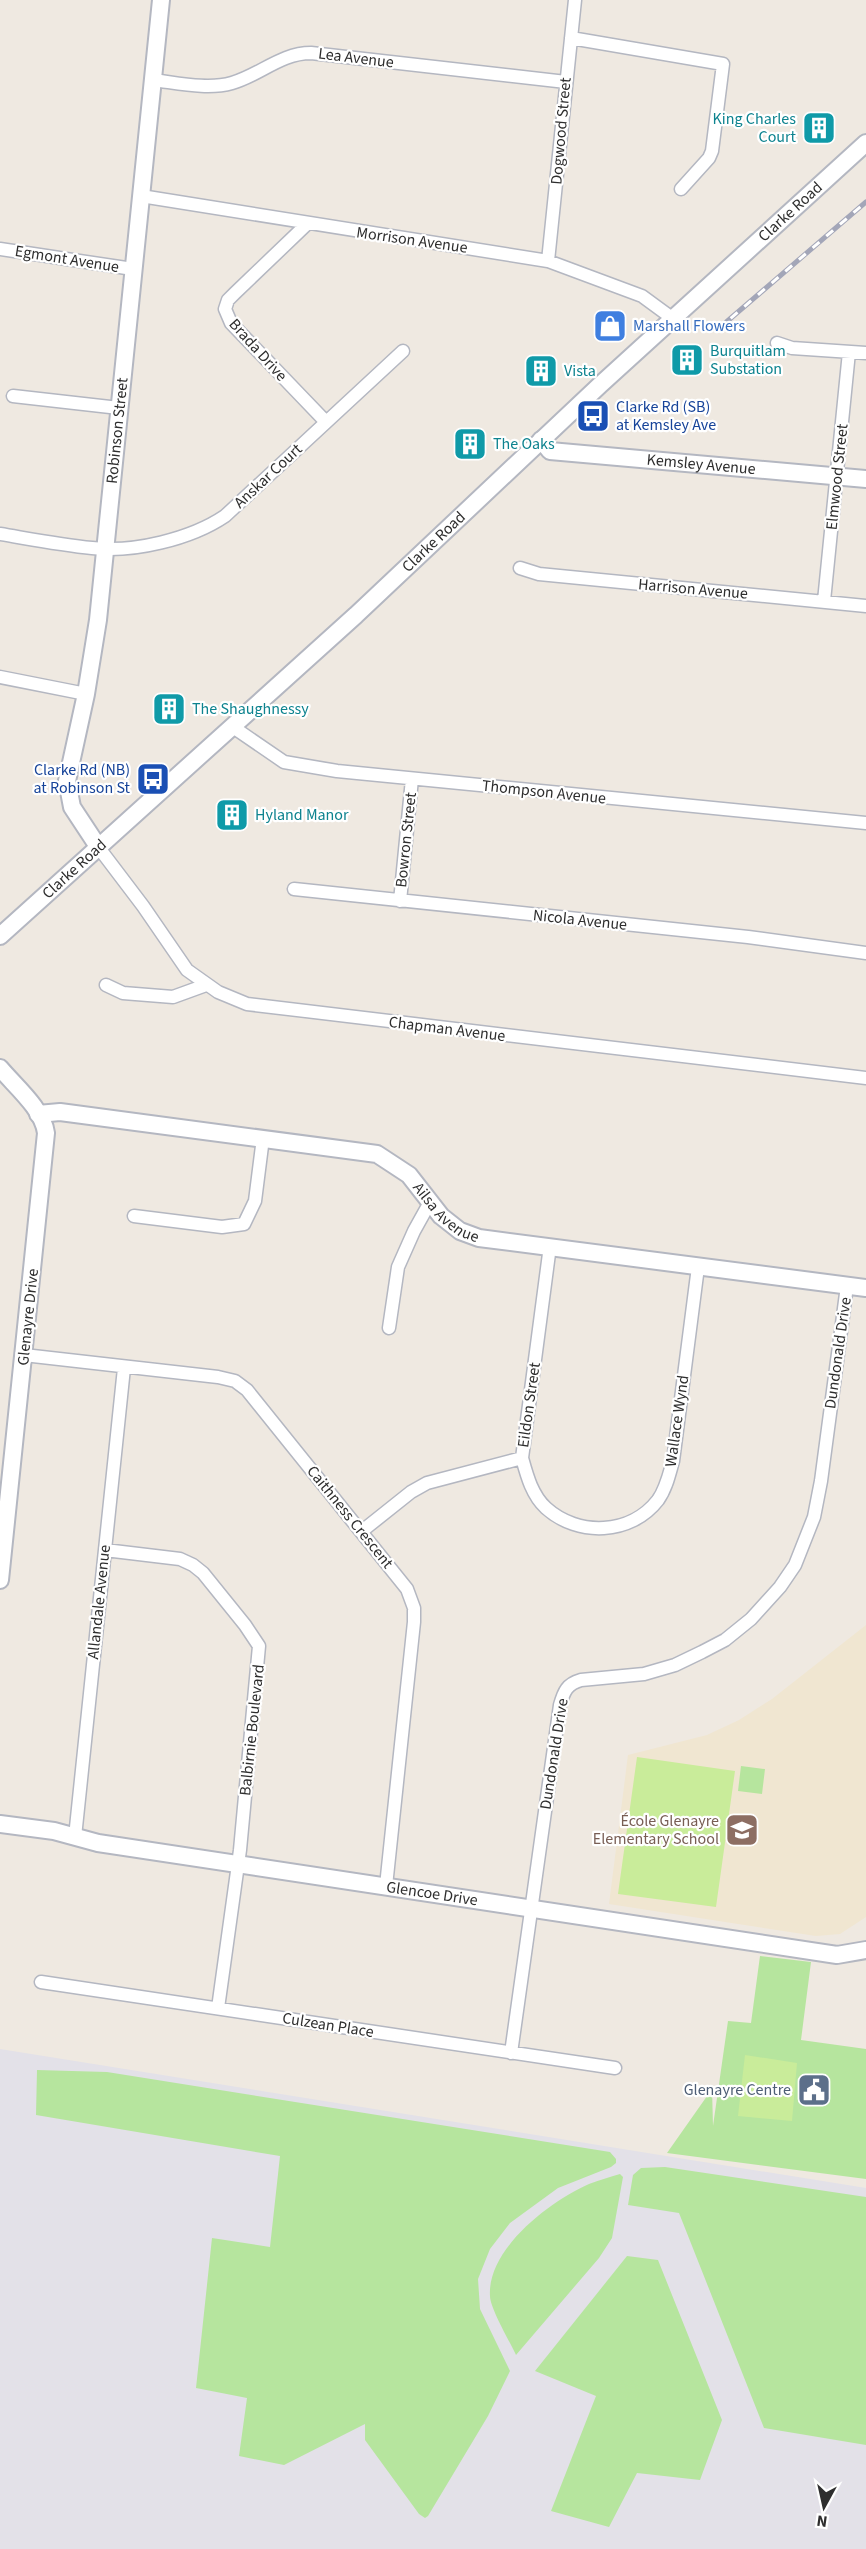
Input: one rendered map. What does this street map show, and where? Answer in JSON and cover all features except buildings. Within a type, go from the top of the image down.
[{"type":"street","name":"Robinson Street","points":[[99,848],[72,807],[67,791],[67,771],[86,694],[98,620],[161,0]]},
{"type":"street","name":"Dogwood Street","points":[[549,261],[575,0]]},
{"type":"street","points":[[571,38],[723,64],[712,151],[681,189]]},
{"type":"street","name":"Lea Avenue","points":[[153,80],[224,85],[239,81],[295,54],[311,53],[566,82]]},
{"type":"street","name":"Clarke Road","points":[[0,936],[356,615],[672,318],[866,143]]},
{"type":"street","name":"Morrison Avenue","points":[[141,196],[549,261],[636,293],[672,318]]},
{"type":"street","name":"Brada Drive","points":[[307,224],[228,300],[225,309],[231,323],[326,422]]},
{"type":"street","name":"Egmont Avenue","points":[[0,249],[133,269]]},
{"type":"street","points":[[777,343],[792,348],[866,353]]},
{"type":"street","name":"Anskar Court","points":[[0,534],[105,549],[163,541],[190,534],[225,516],[403,351]]},
{"type":"street","name":"Elmwood Street","points":[[824,601],[849,352]]},
{"type":"street","points":[[13,396],[119,408]]},
{"type":"street","name":"Kemsley Avenue","points":[[541,440],[550,451],[866,479]]},
{"type":"street","name":"Harrison Avenue","points":[[520,567],[538,574],[866,606]]},
{"type":"street","points":[[0,677],[86,694]]},
{"type":"street","name":"Thompson Avenue","points":[[232,727],[284,762],[337,771],[866,823]]},
{"type":"street","name":"Bowron Street","points":[[400,901],[412,779]]},
{"type":"street","name":"Chapman Avenue","points":[[99,848],[187,970],[206,985],[233,999],[264,1007],[866,1078]]},
{"type":"street","name":"Nicola Avenue","points":[[294,889],[748,937],[866,953]]},
{"type":"street","points":[[106,985],[123,993],[173,997],[206,985]]},
{"type":"street","name":"Glenayre Drive","points":[[0,1068],[38,1114],[45,1126],[46,1139],[24,1355],[5,1469],[0,1580]]},
{"type":"street","name":"Ailsa Avenue","points":[[38,1114],[60,1112],[377,1154],[409,1175],[429,1204],[460,1231],[479,1238],[866,1288]]},
{"type":"street","points":[[135,1216],[222,1227],[244,1224],[255,1201],[263,1138]]},
{"type":"street","points":[[389,1328],[398,1267],[429,1204]]},
{"type":"street","name":"Eildon Street","points":[[362,1531],[411,1492],[427,1483],[522,1458],[550,1246]]},
{"type":"street","name":"Wallace Wynd","points":[[522,1458],[530,1485],[545,1507],[562,1519],[581,1526],[599,1529],[633,1521],[647,1512],[659,1499],[668,1481],[672,1461],[698,1267]]},
{"type":"street","name":"Dundonald Drive","points":[[511,2053],[560,1705],[564,1691],[571,1683],[581,1680],[644,1674],[675,1665],[702,1652],[725,1640],[751,1619],[780,1587],[795,1565],[814,1517],[847,1286]]},
{"type":"street","name":"Caithness Crescent","points":[[24,1355],[218,1377],[235,1381],[247,1390],[407,1589],[414,1608],[386,1886]]},
{"type":"street","name":"Allandale Avenue","points":[[75,1837],[124,1368]]},
{"type":"street","name":"Balbirnie Boulevard","points":[[105,1550],[180,1559],[194,1565],[203,1573],[257,1641],[259,1658],[237,1863],[218,2008]]},
{"type":"street","name":"Glencoe Drive","points":[[0,1824],[54,1831],[98,1843],[837,1955],[866,1950]]},
{"type":"street","name":"Culzean Place","points":[[41,1982],[615,2068]]},
{"type":"shaded area","name":"École Glenayre Elementary School","points":[[866,1625],[866,1917],[840,1934],[816,1936],[609,1904],[628,1755],[707,1735],[739,1720],[772,1699]]},
{"type":"shaded area","points":[[0,2049],[866,2188],[866,2549],[0,2549]]},
{"type":"green space","points":[[637,1757],[735,1771],[716,1907],[618,1894]]},
{"type":"green space","points":[[741,1766],[765,1769],[762,1794],[738,1791]]},
{"type":"green space","points":[[760,1956],[811,1962],[801,2040],[866,2049],[866,2179],[667,2153],[712,2089],[713,2126],[728,2021],[751,2023]]},
{"type":"green space","points":[[745,2055],[797,2063],[792,2121],[738,2116]]},
{"type":"green space","points":[[37,2070],[107,2072],[610,2152],[616,2159],[616,2163],[558,2188],[510,2223],[490,2249],[478,2279],[480,2309],[510,2371],[488,2416],[428,2516],[425,2518],[419,2514],[365,2440],[365,2424],[284,2465],[239,2456],[247,2398],[196,2388],[212,2238],[270,2247],[280,2156],[36,2115]]},
{"type":"green space","points":[[665,2167],[866,2197],[866,2445],[764,2428],[679,2213],[628,2205],[633,2175],[641,2168]]},
{"type":"green space","points":[[620,2174],[623,2177],[612,2238],[599,2258],[516,2355],[497,2317],[490,2296],[492,2278],[499,2261],[524,2229],[557,2202],[589,2184]]},
{"type":"green space","points":[[627,2256],[658,2260],[722,2420],[700,2480],[637,2473],[609,2527],[551,2511],[596,2396],[535,2371]]},
{"type":"railway","points":[[717,330],[866,202]]},
{"type":"place","name":"King Charles Court","points":[[819,128]]},
{"type":"place","name":"Marshall Flowers","points":[[610,326]]},
{"type":"place","name":"Burquitlam Substation","points":[[687,360]]},
{"type":"place","name":"Vista","points":[[541,371]]},
{"type":"place","name":"Clarke Rd (SB) at Kemsley Ave","points":[[593,416]]},
{"type":"place","name":"The Oaks","points":[[470,444]]},
{"type":"place","name":"The Shaughnessy","points":[[169,709]]},
{"type":"place","name":"Clarke Rd (NB) at Robinson St","points":[[153,779]]},
{"type":"place","name":"Hyland Manor","points":[[232,815]]},
{"type":"place","name":"École Glenayre Elementary School","points":[[742,1830]]},
{"type":"place","name":"Glenayre Centre","points":[[814,2090]]}]
